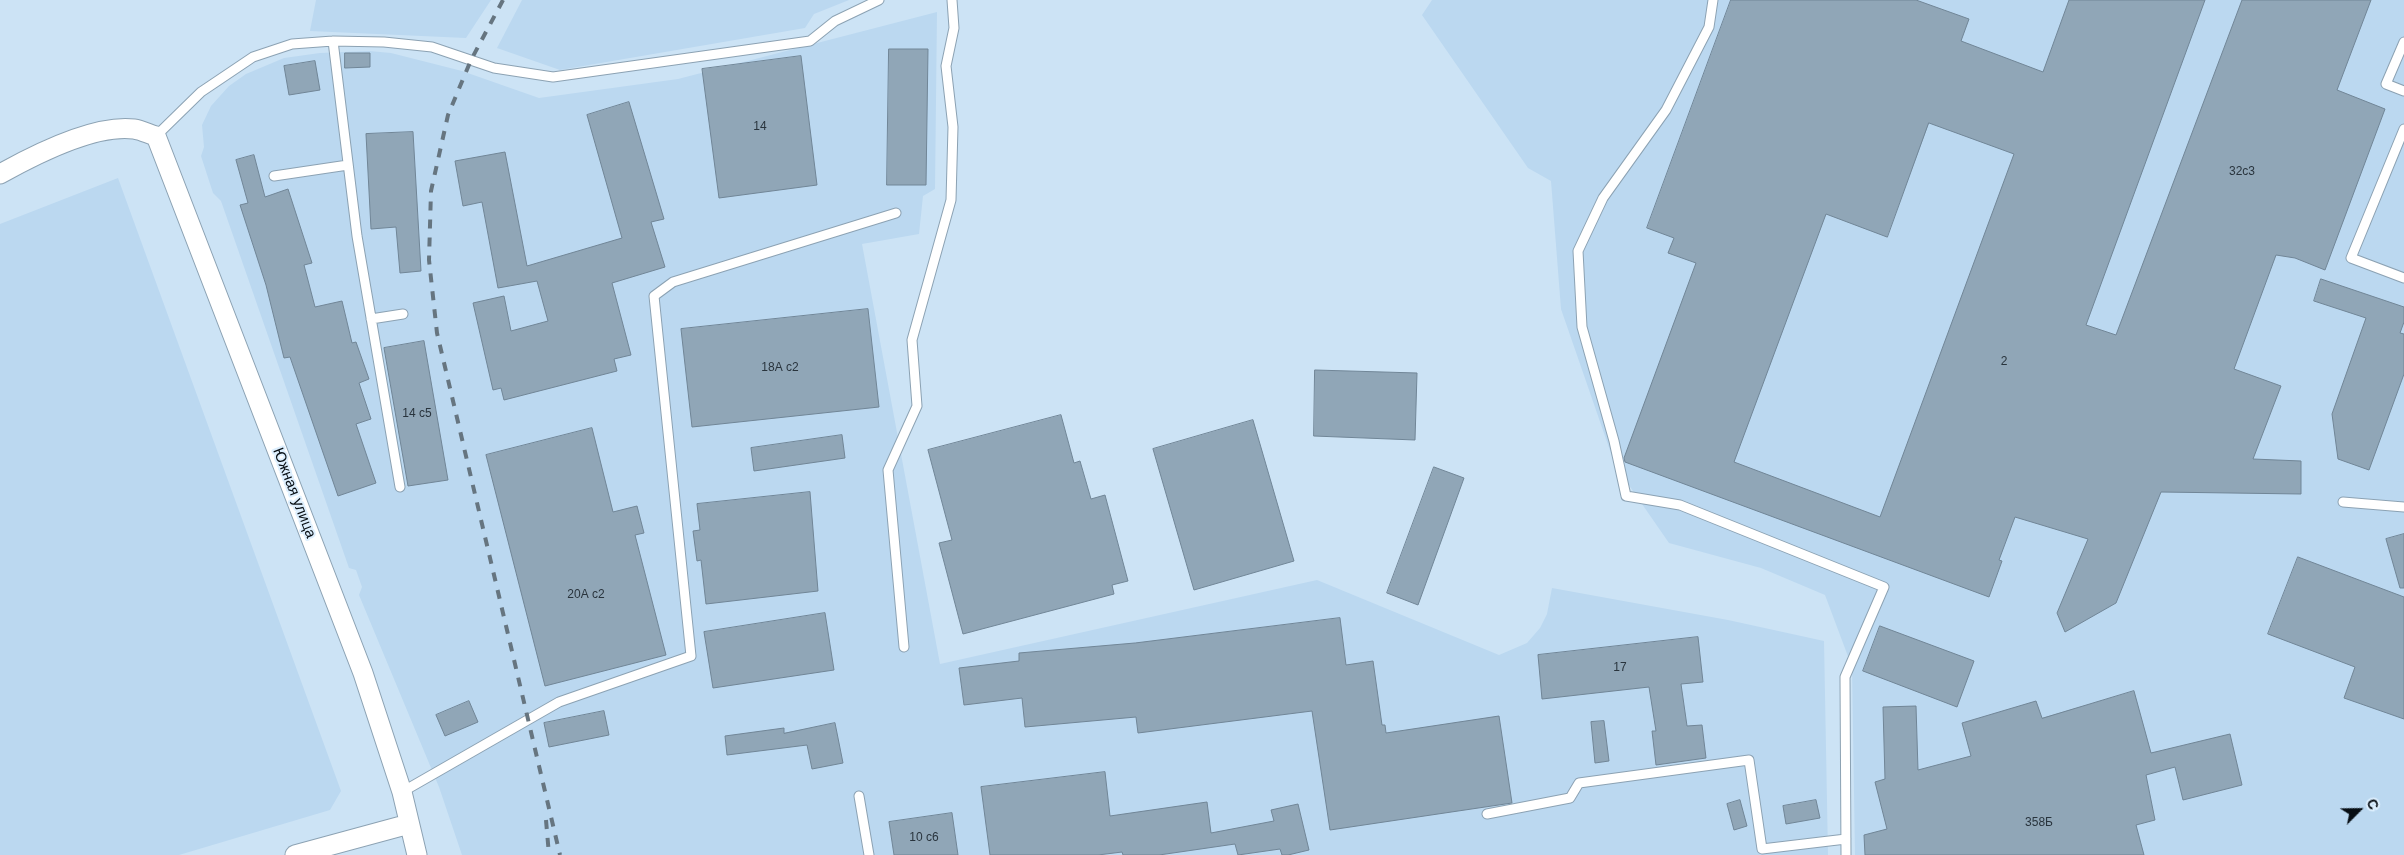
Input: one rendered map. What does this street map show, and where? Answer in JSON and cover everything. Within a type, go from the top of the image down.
[{"type":"street","points":[[0,174],[26,159],[97,132],[134,129],[156,136]]},
{"type":"street","name":"Южная улица","points":[[156,136],[363,674],[402,792],[417,855]]},
{"type":"street","points":[[294,855],[409,824]]},
{"type":"lane","points":[[156,136],[201,92],[252,57],[292,44],[333,41],[384,42],[432,47],[494,68],[553,76],[810,41],[834,21],[879,0]]},
{"type":"lane","points":[[904,647],[888,470],[917,406],[912,340],[951,200],[953,127],[946,66],[954,28],[952,0]]},
{"type":"lane","points":[[1713,0],[1709,26],[1666,110],[1603,198],[1578,252],[1582,327],[1614,441],[1626,496],[1680,505],[1884,587],[1844,677],[1846,855]]},
{"type":"lane","points":[[333,41],[357,236],[400,487]]},
{"type":"lane","points":[[2404,42],[2386,84],[2404,91]]},
{"type":"lane","points":[[2404,129],[2351,258],[2404,278]]},
{"type":"lane","points":[[274,176],[348,165]]},
{"type":"lane","points":[[402,792],[559,702],[691,656],[654,296],[673,282],[896,214]]},
{"type":"lane","points":[[371,319],[403,314]]},
{"type":"lane","points":[[2343,502],[2404,507]]},
{"type":"lane","points":[[1487,814],[1570,798],[1579,784],[1749,760],[1762,849],[1846,839]]},
{"type":"lane","points":[[859,796],[869,855]]},
{"type":"shaded area","points":[[316,0],[491,0],[466,38],[310,31]]},
{"type":"shaded area","points":[[522,0],[849,0],[814,14],[805,28],[560,70],[497,48]]},
{"type":"shaded area","points":[[1432,0],[2404,0],[2404,855],[1855,855],[1852,667],[1825,595],[1761,568],[1669,543],[1615,465],[1561,309],[1551,181],[1528,168],[1422,15]]},
{"type":"shaded area","points":[[937,12],[935,189],[923,196],[919,234],[862,244],[940,664],[1317,580],[1499,655],[1527,643],[1540,628],[1547,614],[1552,588],[1728,620],[1824,641],[1828,855],[462,855],[439,787],[359,595],[362,587],[356,570],[349,568],[221,201],[213,193],[201,156],[204,147],[202,125],[211,106],[229,86],[246,74],[284,58],[320,53],[369,51],[391,53],[462,71],[539,98],[678,79]]},
{"type":"shaded area","points":[[118,178],[341,791],[330,810],[179,855],[0,855],[0,224]]},
{"type":"building","points":[[1731,0],[1916,0],[1969,19],[1961,41],[2043,72],[2069,0],[2205,0],[2086,325],[2116,335],[2242,0],[2371,0],[2337,90],[2385,109],[2325,270],[2295,258],[2276,255],[2234,369],[2281,386],[2253,459],[2301,461],[2301,494],[2161,492],[2116,603],[2065,632],[2057,613],[2088,539],[2015,517],[1999,560],[2002,561],[1989,597],[1625,462],[1624,458],[1696,263],[1668,253],[1674,238],[1647,228]],"holes":[[[1929,123],[2014,154],[1880,517],[1734,462],[1826,214],[1887,237]]]},
{"type":"building","points":[[889,49],[928,49],[926,185],[887,185]]},
{"type":"building","points":[[345,53],[370,53],[370,67],[345,68]]},
{"type":"building","points":[[801,56],[817,185],[719,198],[702,69]]},
{"type":"building","points":[[315,61],[320,90],[289,95],[284,66]]},
{"type":"building","points":[[629,102],[664,219],[651,222],[665,267],[612,283],[631,355],[614,359],[617,371],[504,400],[501,388],[493,390],[473,303],[504,296],[511,331],[548,321],[537,281],[498,288],[482,202],[463,206],[455,161],[505,152],[527,266],[622,238],[587,115]]},
{"type":"building","points":[[413,132],[421,271],[400,273],[396,227],[371,229],[366,134]]},
{"type":"building","points":[[254,155],[265,197],[288,189],[312,263],[304,265],[315,307],[342,301],[352,343],[356,342],[369,379],[359,383],[371,419],[356,424],[376,483],[338,496],[290,357],[284,358],[266,285],[240,205],[248,203],[236,160]]},
{"type":"building","points":[[2321,279],[2404,307],[2404,322],[2400,333],[2404,334],[2404,374],[2369,470],[2338,459],[2332,414],[2366,318],[2314,301]]},
{"type":"building","points":[[868,309],[879,407],[692,427],[681,329]]},
{"type":"building","points":[[424,341],[448,480],[408,486],[384,348]]},
{"type":"building","points":[[1315,370],[1417,373],[1415,440],[1314,436]]},
{"type":"building","points":[[1061,415],[1074,463],[1080,461],[1091,499],[1105,495],[1128,581],[1112,585],[1114,594],[963,634],[939,543],[952,540],[928,450]]},
{"type":"building","points":[[1253,420],[1294,561],[1194,590],[1153,449]]},
{"type":"building","points":[[592,428],[613,512],[637,506],[644,533],[635,535],[666,655],[545,686],[486,455]]},
{"type":"building","points":[[842,435],[845,458],[754,471],[751,448]]},
{"type":"building","points":[[1434,467],[1464,478],[1418,605],[1387,593]]},
{"type":"building","points":[[810,492],[818,591],[706,604],[701,560],[697,561],[693,531],[700,530],[697,504]]},
{"type":"building","points":[[2404,534],[2404,588],[2400,588],[2386,539]]},
{"type":"building","points":[[2298,557],[2404,597],[2404,719],[2344,698],[2355,667],[2268,634]]},
{"type":"building","points":[[825,613],[834,670],[713,688],[704,632]]},
{"type":"building","points":[[1340,618],[1346,665],[1373,661],[1382,725],[1385,725],[1386,733],[1499,716],[1512,803],[1330,830],[1312,711],[1138,733],[1136,717],[1025,727],[1022,698],[964,705],[959,668],[1019,661],[1019,653],[1135,643]]},
{"type":"building","points":[[1880,626],[1974,661],[1957,707],[1863,671]]},
{"type":"building","points":[[1698,637],[1703,682],[1681,684],[1687,726],[1702,725],[1706,758],[1656,765],[1652,731],[1656,731],[1649,687],[1542,699],[1538,655]]},
{"type":"building","points":[[2134,691],[2151,753],[2230,734],[2242,785],[2183,800],[2175,767],[2146,775],[2155,820],[2136,825],[2144,855],[1865,855],[1864,835],[1887,829],[1875,782],[1885,779],[1883,707],[1916,706],[1918,770],[1971,756],[1962,723],[2036,701],[2042,718]]},
{"type":"building","points":[[469,701],[478,722],[445,736],[436,715]]},
{"type":"building","points":[[604,711],[609,735],[549,747],[544,723]]},
{"type":"building","points":[[1604,721],[1609,761],[1595,763],[1591,722]]},
{"type":"building","points":[[835,723],[843,763],[812,769],[807,745],[727,755],[725,736],[784,728],[784,733]]},
{"type":"building","points":[[1105,772],[1110,816],[1207,802],[1211,833],[1274,821],[1271,810],[1298,804],[1309,850],[1288,855],[1282,855],[1280,849],[1238,855],[1235,844],[1159,855],[1123,855],[1122,852],[1098,855],[990,855],[981,787]]},
{"type":"building","points":[[1740,800],[1747,826],[1734,830],[1727,804]]},
{"type":"building","points":[[1816,800],[1820,818],[1786,824],[1783,806]]},
{"type":"building","points":[[952,813],[958,855],[894,855],[889,822]]},
{"type":"railway","points":[[503,0],[471,60],[448,115],[431,191],[429,260],[437,333],[560,855]]},
{"type":"railway","points":[[546,820],[549,855]]}]
